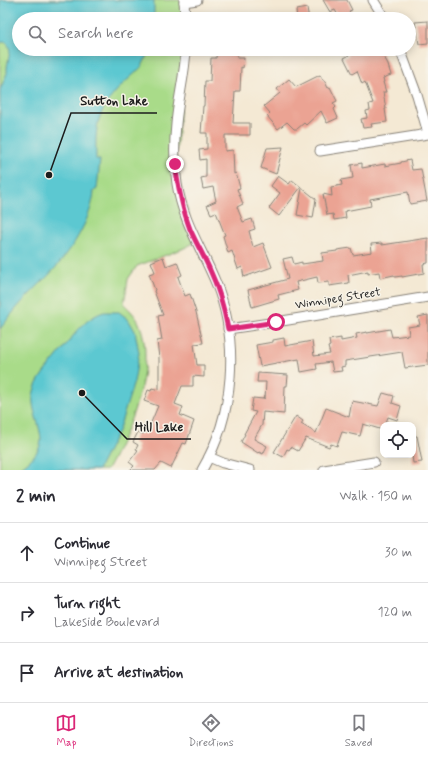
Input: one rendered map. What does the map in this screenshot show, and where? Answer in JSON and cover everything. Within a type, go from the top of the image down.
[{"type":"street","points":[[185,12],[184,1],[197,0]]},
{"type":"street","points":[[373,0],[381,12]]},
{"type":"street","points":[[185,56],[174,141],[177,184],[184,213],[216,284],[222,302],[228,329],[230,353],[229,388],[223,421],[209,457],[202,470]]},
{"type":"street","points":[[320,151],[428,134],[417,95],[403,56]]},
{"type":"street","name":"Winnipeg Street","points":[[228,329],[428,297]]},
{"type":"street","points":[[209,457],[223,463],[250,470]]},
{"type":"street","points":[[324,470],[374,462]]},
{"type":"green space","points":[[0,0],[184,0],[185,12],[12,12],[12,56],[185,56],[175,164],[196,242],[182,249],[137,266],[128,279],[124,304],[135,315],[144,340],[145,359],[143,378],[138,398],[124,437],[107,470],[0,470]]},
{"type":"water","points":[[0,0],[154,0],[154,12],[12,12],[12,56],[146,56],[142,66],[122,85],[107,103],[99,119],[96,136],[96,159],[100,160],[97,189],[94,191],[90,211],[81,232],[69,251],[48,276],[21,303],[0,329],[0,90],[7,73],[10,51],[7,43],[0,43]]},
{"type":"water","points":[[104,312],[119,312],[128,319],[135,331],[139,353],[134,382],[119,429],[98,470],[16,470],[32,458],[40,445],[41,441],[33,401],[34,390],[39,379],[82,326],[92,318]]},
{"type":"building","points":[[323,0],[347,0],[352,10],[350,12],[336,12],[335,10],[330,12]]},
{"type":"building","points":[[307,8],[308,12],[296,12],[296,10]]},
{"type":"building","points":[[428,21],[428,43],[419,44],[416,22]]},
{"type":"building","points":[[216,56],[237,56],[237,58],[244,58],[243,68],[241,67],[240,91],[235,91],[233,123],[250,123],[250,135],[225,135],[225,151],[233,150],[234,174],[236,173],[240,188],[237,189],[243,204],[237,207],[243,222],[252,219],[255,229],[249,231],[253,247],[263,243],[272,267],[244,277],[242,267],[238,269],[232,251],[228,253],[223,236],[225,235],[216,212],[211,214],[207,205],[216,201],[213,187],[203,189],[201,178],[206,177],[206,159],[200,160],[199,150],[207,149],[207,133],[201,133],[205,81],[210,81],[211,58],[216,58]]},
{"type":"building","points":[[348,56],[383,56],[391,75],[383,78],[386,92],[383,92],[387,122],[371,124],[372,127],[363,128],[361,119],[367,118],[366,111],[370,110],[369,104],[373,103],[365,82],[362,84],[357,71],[352,74],[344,58]]},
{"type":"building","points":[[320,75],[328,88],[330,87],[337,101],[333,103],[336,107],[334,109],[338,118],[327,123],[321,111],[306,125],[304,123],[297,129],[294,129],[287,122],[278,129],[267,116],[270,113],[264,106],[280,93],[277,89],[289,79],[296,87]]},
{"type":"building","points":[[283,147],[276,174],[261,168],[267,148]]},
{"type":"building","points":[[410,160],[412,170],[421,169],[427,201],[410,204],[408,192],[370,199],[371,206],[345,211],[346,218],[334,220],[333,214],[327,215],[323,194],[332,196],[331,187],[342,185],[341,180],[353,178],[351,165],[362,163],[362,168],[385,164],[385,166]]},
{"type":"building","points":[[278,176],[289,184],[292,180],[301,187],[279,216],[269,208],[280,193],[271,186]]},
{"type":"building","points":[[302,188],[316,199],[313,218],[297,215]]},
{"type":"building","points":[[428,238],[428,263],[423,264],[424,273],[402,277],[395,277],[394,275],[380,278],[379,272],[368,274],[368,271],[348,275],[349,283],[329,286],[329,282],[318,283],[317,277],[296,282],[298,290],[278,295],[279,299],[252,307],[248,290],[288,279],[283,259],[292,257],[294,264],[323,261],[322,253],[351,248],[353,255],[372,252],[371,244],[382,243],[382,245]]},
{"type":"building","points":[[163,257],[166,266],[177,262],[182,275],[178,277],[185,296],[190,294],[203,343],[194,344],[197,365],[204,365],[204,377],[193,376],[193,386],[182,386],[175,404],[183,407],[180,415],[194,421],[186,444],[183,443],[171,468],[161,463],[155,470],[130,470],[134,466],[129,462],[138,450],[136,449],[138,445],[133,442],[138,432],[143,434],[144,431],[147,432],[158,406],[144,401],[148,390],[151,391],[152,388],[159,390],[159,358],[157,341],[162,340],[158,316],[163,315],[149,274],[155,272],[151,262]]},
{"type":"building","points":[[428,315],[428,365],[405,368],[402,352],[345,361],[345,366],[341,367],[342,371],[333,372],[331,362],[316,364],[317,369],[301,372],[299,359],[260,366],[256,345],[273,342],[273,340],[284,338],[285,346],[312,341],[314,356],[330,354],[328,347],[330,346],[329,340],[341,338],[341,341],[357,338],[356,334],[390,329],[392,337],[409,335],[408,327],[420,325],[418,317]]},
{"type":"building","points":[[258,373],[288,375],[287,386],[285,386],[284,414],[263,412],[262,425],[254,439],[267,446],[263,454],[258,453],[241,442],[256,412],[251,411],[253,398],[263,399],[264,396],[265,399],[266,382],[257,382]]},
{"type":"building","points":[[383,393],[394,396],[392,403],[401,406],[397,420],[388,417],[386,422],[380,422],[380,429],[363,424],[360,436],[342,432],[337,446],[331,444],[329,447],[306,438],[298,451],[291,447],[289,450],[287,449],[283,457],[274,452],[296,416],[303,421],[301,424],[316,433],[326,408],[349,417],[352,401],[378,406]]},
{"type":"building","points":[[417,436],[422,462],[413,463],[412,458],[416,458]]},
{"type":"place","name":"Sutton Lake","points":[[49,175]]},
{"type":"place","name":"Hill Lake","points":[[82,393]]},
{"type":"route","points":[[175,164],[177,184],[184,213],[216,284],[228,329],[276,322]]}]
